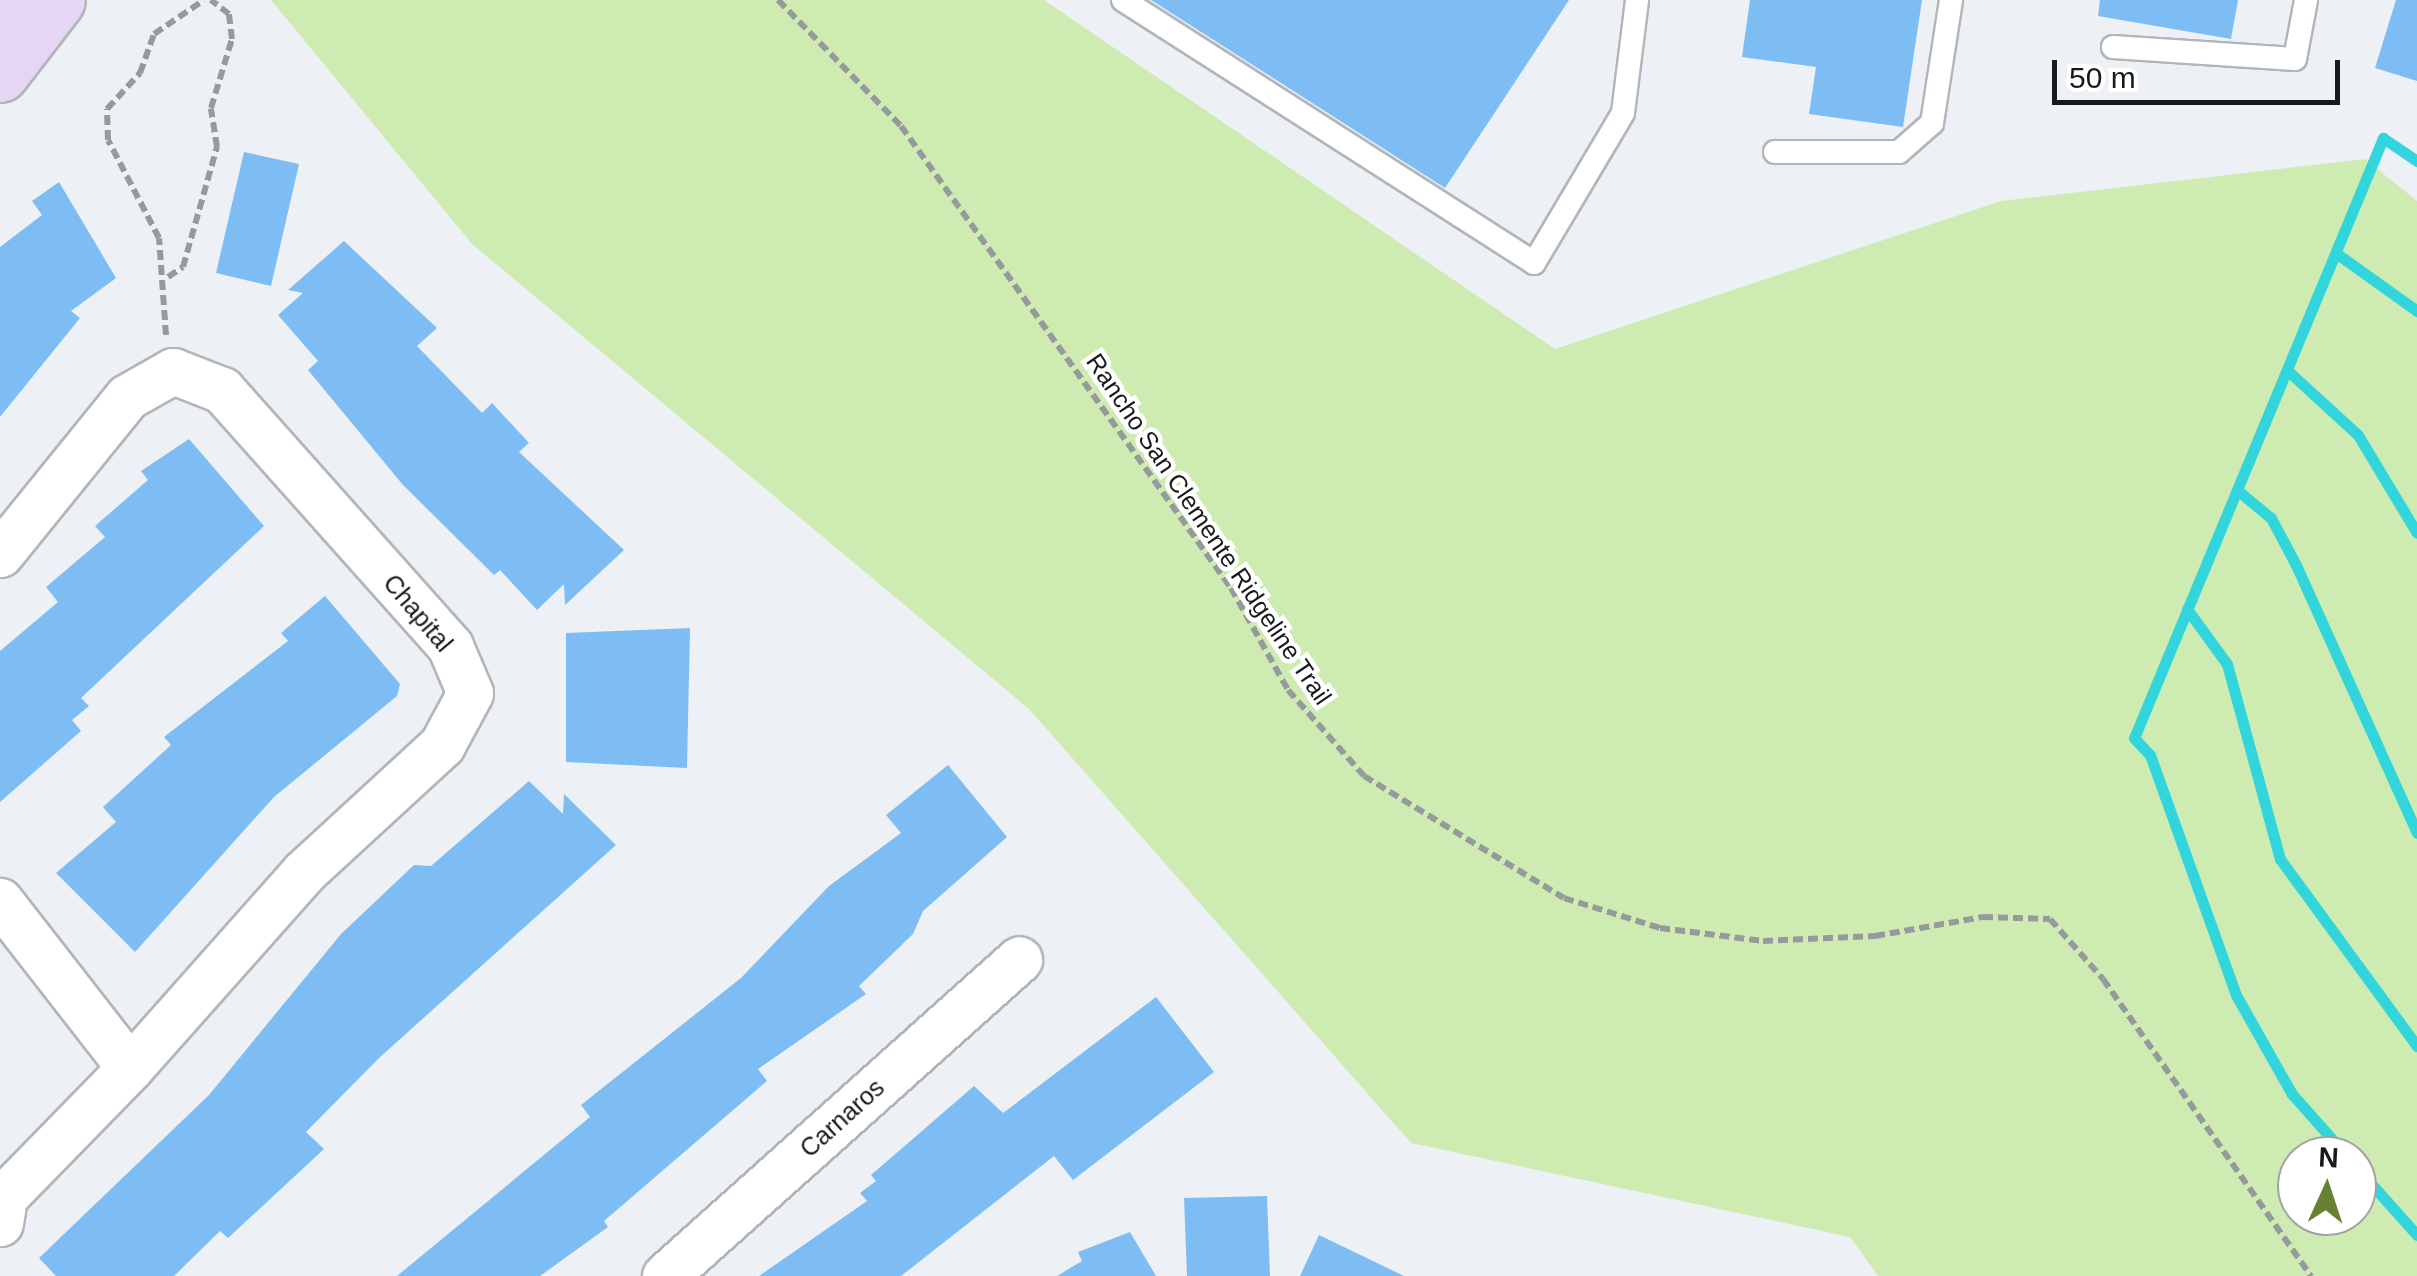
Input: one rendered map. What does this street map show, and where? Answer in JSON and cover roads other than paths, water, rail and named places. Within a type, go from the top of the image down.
[{"type":"main road","points":[[0,74],[57,0]]},
{"type":"street","name":"Chapital","points":[[0,554],[128,398],[173,370],[222,390],[450,646],[470,692],[442,744],[304,872],[1,1206]]},
{"type":"street","points":[[0,901],[130,1068]]},
{"type":"street","name":"Carnaros","points":[[665,1276],[1018,960]]},
{"type":"lane","points":[[1123,0],[1534,263],[1623,113],[1637,0]]},
{"type":"lane","points":[[1776,152],[1900,152],[1932,122],[1951,0]]},
{"type":"lane","points":[[2113,47],[2295,60],[2306,0]]},
{"type":"waterway","points":[[2329,1136],[2292,1094],[2236,995],[2150,755],[2134,738],[2383,138],[2417,161]]},
{"type":"waterway","points":[[2336,253],[2417,311]]},
{"type":"waterway","points":[[2287,370],[2358,435],[2417,533]]},
{"type":"waterway","points":[[2237,490],[2271,518],[2296,565],[2417,833]]},
{"type":"waterway","points":[[2187,609],[2227,664],[2280,859],[2417,1046]]},
{"type":"waterway","points":[[2377,1190],[2417,1235]]}]
